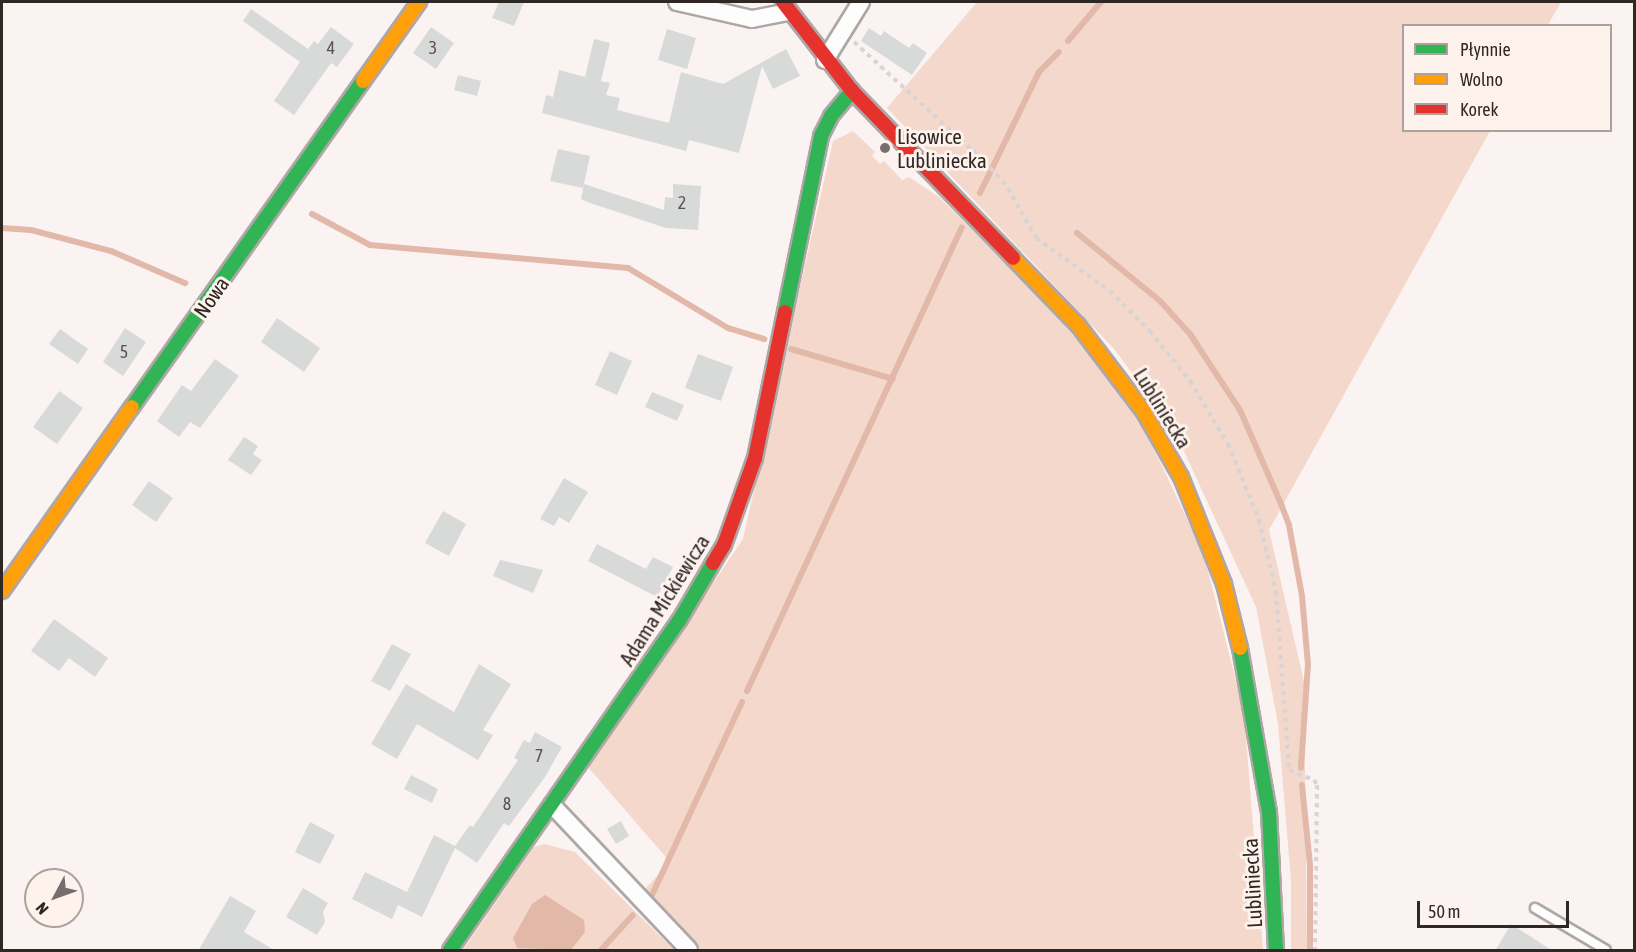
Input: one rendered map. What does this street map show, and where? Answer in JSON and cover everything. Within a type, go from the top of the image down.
[{"type":"street","name":"Nowa","points":[[2,591],[419,2]]},
{"type":"street","points":[[676,2],[752,19],[786,7]]},
{"type":"street","points":[[825,60],[861,2]]},
{"type":"street","name":"Lubliniecka","points":[[786,7],[825,60],[852,91],[1078,325],[1144,412],[1181,477],[1215,555],[1250,686],[1269,812],[1276,951]]},
{"type":"street","name":"Adama Mickiewicza","points":[[450,951],[679,621],[734,524],[755,458],[821,136],[831,116],[852,91]]},
{"type":"street","points":[[552,805],[689,951]]},
{"type":"lane","points":[[1535,908],[1606,951]]},
{"type":"path","points":[[842,32],[984,160],[1002,180]]},
{"type":"shaded area","points":[[977,2],[1561,2],[1549,24],[1402,24],[1402,132],[1489,132],[1269,530],[1304,682],[1307,950],[1291,950],[1291,881],[1278,724],[1256,607],[1176,434],[1115,350],[887,108]]},
{"type":"shaded area","points":[[853,131],[875,152],[872,156],[880,164],[884,161],[902,180],[909,177],[939,197],[1047,304],[1129,402],[1163,468],[1204,555],[1244,713],[1263,950],[701,950],[644,890],[670,862],[588,767],[743,539],[833,141]]},
{"type":"shaded area","points":[[544,844],[575,852],[674,950],[463,950],[534,847]]},
{"type":"shaded area","points":[[545,895],[584,920],[585,932],[571,950],[517,948],[513,938],[532,904]]},
{"type":"building","points":[[499,2],[524,2],[514,26],[492,18]]},
{"type":"building","points":[[251,9],[308,49],[314,41],[318,44],[331,27],[354,44],[337,67],[331,63],[294,115],[274,101],[300,62],[243,21]]},
{"type":"building","points":[[431,27],[454,43],[436,69],[413,53]]},
{"type":"building","points":[[869,28],[881,36],[884,31],[909,48],[913,43],[927,53],[912,75],[861,41]]},
{"type":"building","points":[[667,29],[696,38],[687,69],[658,60]]},
{"type":"building","points":[[594,39],[610,43],[601,81],[610,83],[606,95],[620,98],[617,110],[669,123],[681,72],[723,84],[786,49],[800,76],[773,89],[762,66],[739,153],[689,140],[686,151],[542,113],[546,95],[553,97],[559,70],[585,77]]},
{"type":"building","points":[[458,75],[481,81],[477,96],[454,90]]},
{"type":"building","points":[[558,149],[590,156],[583,188],[550,181]]},
{"type":"building","points":[[584,184],[664,210],[665,197],[673,198],[673,184],[701,186],[698,230],[666,228],[590,203],[581,199]]},
{"type":"building","points":[[277,318],[320,348],[304,372],[261,342]]},
{"type":"building","points":[[125,328],[146,342],[123,376],[103,362]]},
{"type":"building","points":[[60,329],[88,349],[78,364],[49,344]]},
{"type":"building","points":[[610,351],[632,361],[617,395],[595,385]]},
{"type":"building","points":[[698,354],[733,367],[721,401],[685,388]]},
{"type":"building","points":[[215,359],[239,376],[200,428],[190,422],[179,437],[157,421],[182,385],[191,391]]},
{"type":"building","points":[[59,391],[83,408],[57,444],[33,427]]},
{"type":"building","points":[[652,392],[684,405],[677,421],[645,407]]},
{"type":"building","points":[[244,437],[258,446],[253,454],[262,460],[251,475],[228,460]]},
{"type":"building","points":[[564,478],[588,492],[569,523],[559,517],[554,526],[540,519]]},
{"type":"building","points":[[149,481],[173,498],[156,522],[132,505]]},
{"type":"building","points":[[443,511],[466,524],[449,556],[425,543]]},
{"type":"building","points":[[597,544],[646,569],[653,557],[673,567],[657,597],[588,561]]},
{"type":"building","points":[[500,560],[543,570],[533,593],[493,576]]},
{"type":"building","points":[[54,619],[108,658],[95,677],[69,658],[59,671],[31,651]]},
{"type":"building","points":[[392,644],[411,654],[390,691],[371,681]]},
{"type":"building","points":[[479,664],[511,684],[483,730],[493,735],[478,760],[417,724],[397,759],[371,744],[406,684],[454,712]]},
{"type":"building","points":[[535,732],[562,747],[545,777],[509,826],[504,823],[477,863],[455,848],[422,917],[398,905],[392,919],[352,899],[365,872],[407,892],[434,835],[455,846],[470,825],[473,827],[518,760],[514,758],[524,740],[530,743]]},
{"type":"building","points":[[411,775],[438,789],[432,803],[404,789]]},
{"type":"building","points":[[621,821],[629,836],[616,844],[607,829]]},
{"type":"building","points":[[310,822],[335,835],[320,864],[295,852]]},
{"type":"building","points":[[303,888],[328,903],[323,912],[325,922],[317,935],[286,917]]},
{"type":"building","points":[[230,896],[256,911],[244,932],[276,951],[198,951]]},
{"type":"building","points":[[1511,924],[1553,951],[1495,951]]},
{"type":"waterway","points":[[1068,41],[1101,2]]},
{"type":"waterway","points":[[980,193],[1039,72],[1059,52]]},
{"type":"waterway","points":[[312,214],[370,245],[628,268],[728,328],[764,339]]},
{"type":"waterway","points":[[747,691],[962,227]]},
{"type":"waterway","points":[[2,228],[31,230],[111,251],[185,283]]},
{"type":"waterway","points":[[1077,233],[1160,301],[1190,334],[1240,410],[1281,504],[1289,525],[1302,596],[1308,664],[1301,768]]},
{"type":"waterway","points":[[791,349],[893,379]]},
{"type":"waterway","points":[[652,895],[742,702]]},
{"type":"waterway","points":[[1302,785],[1310,865],[1310,950]]},
{"type":"waterway","points":[[601,950],[633,915]]},
{"type":"traffic: fast","points":[[132,407],[363,81]]},
{"type":"traffic: fast","points":[[785,312],[821,136],[831,116],[852,91]]},
{"type":"traffic: fast","points":[[450,950],[679,621],[713,563]]},
{"type":"traffic: fast","points":[[1240,648],[1269,812],[1276,950]]},
{"type":"traffic: slow","points":[[363,81],[419,2]]},
{"type":"traffic: slow","points":[[1013,258],[1078,325],[1144,412],[1181,477],[1224,584],[1240,648]]},
{"type":"traffic: slow","points":[[2,591],[132,407]]},
{"type":"traffic: jam","points":[[783,2],[852,91],[1013,258]]},
{"type":"traffic: jam","points":[[713,563],[724,545],[755,458],[785,312]]},
{"type":"place","name":"Lisowice Lubliniecka","points":[[885,148]]}]
